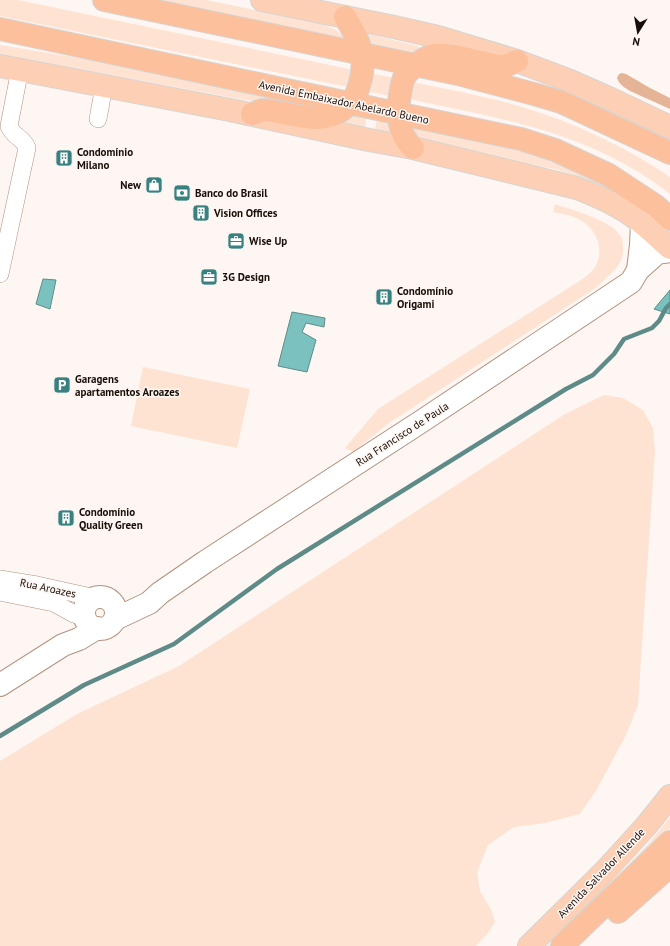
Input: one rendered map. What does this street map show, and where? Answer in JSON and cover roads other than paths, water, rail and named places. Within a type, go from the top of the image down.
[{"type":"highway","points":[[104,0],[458,74],[534,94],[560,102],[670,153]]},
{"type":"highway","points":[[252,114],[264,110],[316,119],[326,118],[337,114],[351,103],[361,80],[363,66],[362,54],[356,36],[345,17]]},
{"type":"highway","name":"Avenida Embaixador Abelardo Bueno","points":[[0,28],[521,139],[555,150],[609,175],[656,206],[670,219]]},
{"type":"highway","points":[[413,148],[406,141],[402,130],[399,102],[403,81],[416,65],[430,56],[447,54],[500,66],[505,66],[517,61]]},
{"type":"highway","points":[[562,946],[670,842]]},
{"type":"highway","points":[[571,946],[593,934],[670,866]]},
{"type":"main road","points":[[262,0],[438,38],[517,61],[568,80],[670,127]]},
{"type":"main road","points":[[5,68],[252,114],[369,140],[413,148],[577,188],[618,207],[642,223],[670,250]]},
{"type":"main road","name":"Avenida Salvador Allende","points":[[529,946],[604,872],[646,826],[670,796]]},
{"type":"street","points":[[0,274],[27,148],[26,144],[10,130],[5,68]]},
{"type":"street","points":[[98,119],[104,86]]},
{"type":"street","points":[[638,270],[642,223]]},
{"type":"street","name":"Rua Francisco de Paula","points":[[100,612],[122,601],[160,593],[630,282],[638,270],[657,253],[670,250]]},
{"type":"street","name":"Rua Aroazes","points":[[0,579],[37,585],[100,612]]},
{"type":"street","name":"Rua Aroazes","points":[[0,592],[54,604],[74,614],[100,612]]},
{"type":"street","points":[[0,685],[63,645],[76,641],[100,612]]},
{"type":"water","points":[[43,279],[56,280],[50,309],[36,304]]},
{"type":"water","points":[[670,290],[670,314],[654,309]]},
{"type":"water","points":[[292,312],[325,318],[324,327],[306,323],[302,332],[316,340],[307,372],[278,366]]},
{"type":"waterway","points":[[0,736],[84,685],[174,644],[277,569],[566,389],[593,375],[614,354],[624,339],[652,328],[659,321],[670,304]]},
{"type":"place","name":"Condomínio Milano","points":[[64,158]]},
{"type":"place","name":"New","points":[[154,185]]},
{"type":"place","name":"Banco do Brasil","points":[[182,193]]},
{"type":"place","name":"Vision Offices","points":[[201,213]]},
{"type":"place","name":"Wise Up","points":[[236,241]]},
{"type":"place","name":"3G Design","points":[[209,277]]},
{"type":"place","name":"Condomínio Origami","points":[[384,297]]},
{"type":"place","name":"Garagens apartamentos Aroazes","points":[[62,385]]},
{"type":"place","name":"Condomínio Quality Green","points":[[66,518]]}]
